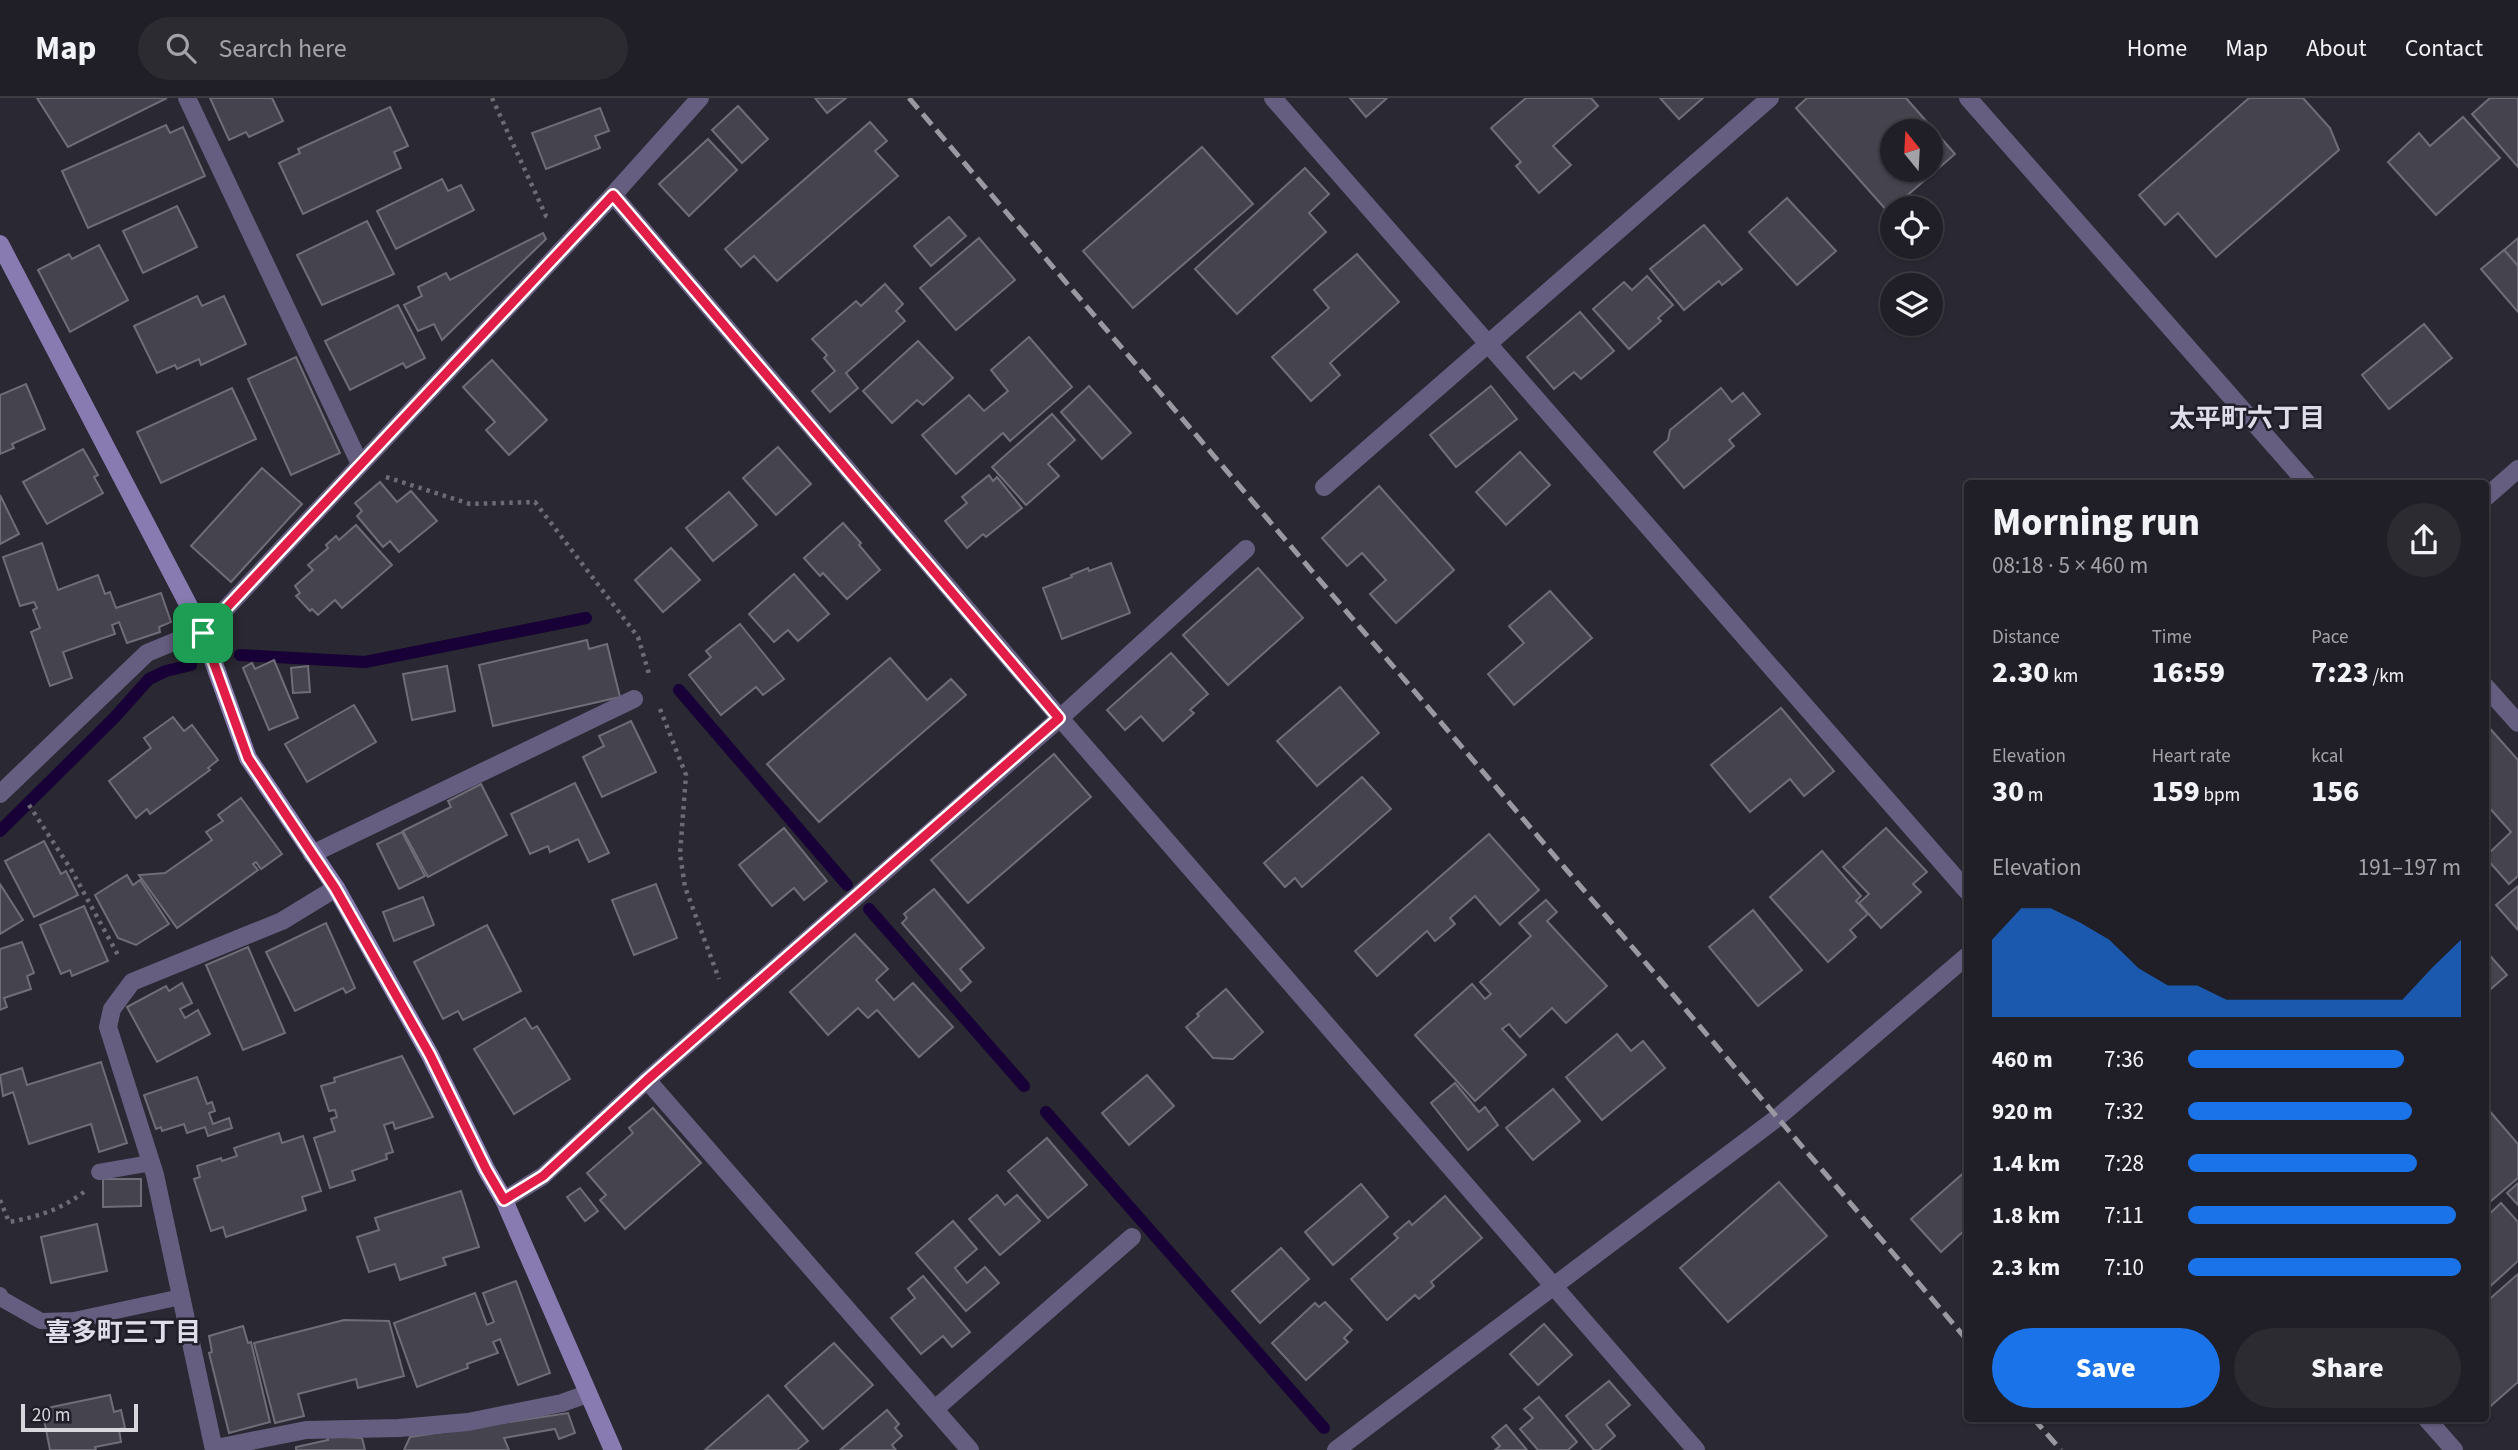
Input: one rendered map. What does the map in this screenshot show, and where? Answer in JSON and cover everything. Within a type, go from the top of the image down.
[{"type":"street","points":[[187,98],[360,464]]},
{"type":"street","points":[[2,788],[147,653],[176,640],[203,633],[613,195],[700,98]]},
{"type":"street","points":[[1273,98],[1964,888]]},
{"type":"street","points":[[1324,488],[1770,98]]},
{"type":"street","points":[[1968,98],[2304,480]]},
{"type":"street","points":[[613,195],[1059,718],[1696,1450]]},
{"type":"street","points":[[0,244],[203,633],[248,758],[335,888],[430,1055],[504,1200],[613,1450]]},
{"type":"street","points":[[2489,494],[2518,469]]},
{"type":"street","points":[[504,1200],[543,1176],[647,1080],[1059,718],[1246,549]]},
{"type":"street","points":[[2489,690],[2518,723]]},
{"type":"street","points":[[312,854],[634,699]]},
{"type":"street","points":[[335,888],[282,921],[132,982],[112,1009],[108,1027],[151,1163],[216,1450],[306,1430],[399,1428],[468,1422],[562,1403],[587,1394]]},
{"type":"street","points":[[1336,1450],[1777,1118],[1964,959]]},
{"type":"street","points":[[647,1080],[970,1450]]},
{"type":"street","points":[[935,1409],[1132,1237]]},
{"type":"street","points":[[2430,1422],[2454,1450]]},
{"type":"lane","points":[[99,1172],[151,1163]]},
{"type":"lane","points":[[0,1295],[2,1299],[41,1321],[74,1320],[181,1297]]},
{"type":"path","points":[[492,98],[546,216],[573,238]]},
{"type":"path","points":[[34,811],[72,870],[132,982]]},
{"type":"path","points":[[0,1200],[9,1222],[40,1216],[66,1205],[92,1185],[99,1172]]},
{"type":"building","points":[[37,98],[167,98],[68,147]]},
{"type":"building","points":[[210,98],[272,98],[283,121],[249,137],[246,132],[229,140]]},
{"type":"building","points":[[815,98],[846,98],[827,113]]},
{"type":"building","points":[[1350,98],[1387,98],[1366,117]]},
{"type":"building","points":[[1526,98],[1591,98],[1598,106],[1553,146],[1571,165],[1539,193],[1516,166],[1521,162],[1491,128]]},
{"type":"building","points":[[1660,98],[1703,98],[1679,119]]},
{"type":"building","points":[[1807,98],[1906,98],[1924,119],[1880,119],[1880,182],[1923,182],[1906,196],[1880,196],[1880,203],[1796,108]]},
{"type":"building","points":[[2249,98],[2303,98],[2330,128],[2339,150],[2216,257],[2178,213],[2165,225],[2139,195]]},
{"type":"building","points":[[2490,98],[2518,98],[2518,167],[2472,114]]},
{"type":"building","points":[[738,106],[768,139],[742,163],[712,130]]},
{"type":"building","points":[[390,107],[408,146],[394,152],[401,168],[303,214],[279,163],[300,153],[298,149]]},
{"type":"building","points":[[600,108],[609,131],[595,136],[600,148],[546,169],[532,133]]},
{"type":"building","points":[[2463,117],[2500,158],[2436,215],[2388,162],[2419,133],[2430,146]]},
{"type":"building","points":[[870,122],[887,141],[875,151],[898,176],[777,281],[754,256],[741,267],[725,249]]},
{"type":"building","points":[[166,125],[170,133],[183,127],[205,176],[88,228],[62,171]]},
{"type":"building","points":[[708,139],[737,170],[689,216],[659,184]]},
{"type":"building","points":[[1943,140],[1955,154],[1943,164]]},
{"type":"building","points":[[1202,147],[1253,204],[1133,308],[1083,251]]},
{"type":"building","points":[[1305,168],[1329,194],[1309,213],[1326,232],[1237,314],[1195,269]]},
{"type":"building","points":[[442,179],[448,191],[461,185],[474,210],[396,249],[377,211]]},
{"type":"building","points":[[1787,198],[1836,251],[1797,285],[1749,232]]},
{"type":"building","points":[[177,206],[197,247],[143,273],[123,231]]},
{"type":"building","points":[[949,217],[966,236],[931,266],[914,246]]},
{"type":"building","points":[[367,221],[394,274],[322,305],[297,255]]},
{"type":"building","points":[[1704,225],[1742,269],[1722,285],[1719,281],[1684,310],[1650,269]]},
{"type":"building","points":[[543,233],[546,239],[442,340],[434,324],[418,331],[404,305],[422,296],[418,287],[446,273],[450,280]]},
{"type":"building","points":[[979,238],[1015,280],[956,330],[920,288]]},
{"type":"building","points":[[2518,238],[2518,266],[2504,250]]},
{"type":"building","points":[[99,245],[128,300],[70,332],[38,270],[69,254],[72,259]]},
{"type":"building","points":[[2504,250],[2518,266],[2518,312],[2481,269]]},
{"type":"building","points":[[1357,254],[1399,302],[1330,363],[1340,375],[1311,401],[1272,357],[1329,308],[1314,290]]},
{"type":"building","points":[[1647,276],[1673,305],[1658,318],[1661,321],[1629,349],[1593,309],[1624,282],[1632,290]]},
{"type":"building","points":[[885,284],[903,304],[896,311],[905,321],[846,373],[858,388],[830,412],[812,391],[835,371],[824,358],[827,355],[812,339],[856,301],[861,306]]},
{"type":"building","points":[[197,296],[202,306],[224,296],[246,344],[201,365],[199,359],[177,369],[175,365],[157,373],[134,326]]},
{"type":"building","points":[[398,305],[425,358],[406,368],[403,363],[350,390],[325,341]]},
{"type":"building","points":[[1580,312],[1614,351],[1581,379],[1574,372],[1554,389],[1527,357]]},
{"type":"building","points":[[2424,324],[2452,358],[2389,409],[2362,375]]},
{"type":"building","points":[[1029,337],[1072,387],[1010,441],[1003,433],[956,474],[922,435],[969,395],[984,411],[1008,391],[991,370]]},
{"type":"building","points":[[918,341],[953,378],[923,405],[917,400],[892,423],[863,391]]},
{"type":"building","points":[[296,357],[340,453],[291,475],[248,379]]},
{"type":"building","points":[[492,360],[547,420],[509,455],[486,430],[495,422],[463,387]]},
{"type":"building","points":[[26,384],[45,429],[12,444],[14,448],[0,454],[0,395]]},
{"type":"building","points":[[1089,386],[1131,433],[1102,459],[1061,412]]},
{"type":"building","points":[[1491,386],[1517,419],[1456,467],[1430,435]]},
{"type":"building","points":[[232,388],[256,439],[161,483],[137,432]]},
{"type":"building","points":[[1721,388],[1732,402],[1743,393],[1760,414],[1729,440],[1734,446],[1684,488],[1654,452],[1668,440],[1670,430]]},
{"type":"building","points":[[1052,414],[1075,440],[1048,464],[1059,476],[1026,505],[992,467]]},
{"type":"building","points":[[778,447],[811,484],[776,515],[743,478]]},
{"type":"building","points":[[83,449],[98,475],[94,477],[103,493],[47,524],[23,482]]},
{"type":"building","points":[[1520,452],[1550,485],[1506,525],[1476,492]]},
{"type":"building","points":[[262,468],[302,504],[231,582],[191,546]]},
{"type":"building","points":[[989,475],[993,481],[997,477],[1022,508],[986,537],[983,534],[967,548],[945,521],[967,503],[962,497]]},
{"type":"building","points":[[380,482],[397,502],[411,491],[437,521],[399,552],[390,541],[383,547],[357,516],[362,511],[355,503]]},
{"type":"building","points":[[1379,486],[1454,570],[1396,623],[1370,594],[1386,580],[1362,553],[1347,566],[1322,538]]},
{"type":"building","points":[[729,492],[757,525],[713,561],[686,528]]},
{"type":"building","points":[[0,495],[19,534],[0,544]]},
{"type":"building","points":[[843,523],[880,570],[847,599],[823,573],[820,576],[804,558]]},
{"type":"building","points":[[356,525],[392,565],[342,608],[335,600],[318,615],[312,609],[310,611],[296,596],[300,593],[295,586],[313,570],[308,565],[328,548],[326,545],[336,536],[339,540]]},
{"type":"building","points":[[42,543],[58,590],[98,575],[105,594],[110,592],[116,608],[161,593],[171,622],[159,627],[160,632],[127,643],[119,622],[112,625],[115,634],[63,652],[72,678],[50,686],[31,632],[40,628],[33,610],[37,608],[34,602],[20,606],[3,557]]},
{"type":"building","points":[[671,548],[700,580],[663,612],[635,580]]},
{"type":"building","points":[[1111,563],[1130,613],[1062,639],[1043,588],[1088,568],[1089,571]]},
{"type":"building","points":[[1258,568],[1303,618],[1228,685],[1183,635]]},
{"type":"building","points":[[794,574],[829,614],[798,641],[788,630],[774,642],[749,614]]},
{"type":"building","points":[[1550,591],[1592,638],[1514,705],[1488,674],[1524,643],[1509,626]]},
{"type":"building","points":[[740,624],[784,679],[763,695],[756,687],[721,715],[689,675],[711,657],[706,651]]},
{"type":"building","points":[[587,640],[589,649],[607,644],[620,697],[493,726],[479,665]]},
{"type":"building","points":[[1171,653],[1208,694],[1190,710],[1194,713],[1163,741],[1141,716],[1125,730],[1107,710]]},
{"type":"building","points":[[890,658],[927,700],[951,679],[966,695],[819,822],[767,764]]},
{"type":"building","points":[[274,660],[298,718],[269,730],[243,668],[252,663],[255,669]]},
{"type":"building","points":[[308,666],[310,692],[293,693],[291,668]]},
{"type":"building","points":[[447,666],[455,711],[412,720],[403,674]]},
{"type":"building","points":[[1340,687],[1379,733],[1317,786],[1277,741]]},
{"type":"building","points":[[354,705],[376,742],[307,782],[285,744]]},
{"type":"building","points":[[1781,708],[1834,771],[1804,796],[1790,779],[1750,812],[1711,765]]},
{"type":"building","points":[[173,717],[184,731],[192,725],[218,760],[208,768],[210,770],[150,814],[147,809],[136,818],[109,781],[151,748],[144,738]]},
{"type":"building","points":[[631,721],[656,772],[602,797],[583,757],[604,746],[599,736]]},
{"type":"building","points":[[2489,727],[2518,760],[2518,876],[2509,884],[2489,862],[2489,853],[2511,832],[2489,807]]},
{"type":"building","points":[[1054,754],[1091,797],[968,903],[931,860]]},
{"type":"building","points":[[1362,777],[1391,809],[1302,887],[1295,878],[1285,887],[1264,863]]},
{"type":"building","points":[[575,783],[609,853],[589,862],[578,839],[550,852],[548,846],[530,854],[511,814]]},
{"type":"building","points":[[481,784],[507,835],[428,877],[403,831],[451,807],[448,801]]},
{"type":"building","points":[[241,798],[282,854],[261,869],[256,862],[253,864],[258,870],[177,928],[139,875],[165,873],[212,840],[206,832],[223,821],[218,815]]},
{"type":"building","points":[[784,828],[827,881],[804,900],[794,888],[772,906],[739,865]]},
{"type":"building","points":[[1886,828],[1927,872],[1913,884],[1921,892],[1881,928],[1859,903],[1869,894],[1843,867]]},
{"type":"building","points":[[402,832],[425,876],[399,889],[377,844]]},
{"type":"building","points":[[1489,834],[1539,890],[1500,925],[1475,896],[1450,918],[1455,924],[1435,941],[1427,931],[1377,976],[1355,951]]},
{"type":"building","points":[[44,841],[61,874],[66,871],[78,895],[34,917],[5,861]]},
{"type":"building","points":[[1822,851],[1861,896],[1856,901],[1868,914],[1850,930],[1856,937],[1828,962],[1770,897]]},
{"type":"building","points":[[127,875],[133,885],[140,880],[169,924],[136,945],[118,938],[95,895]]},
{"type":"building","points":[[0,884],[23,920],[0,934]]},
{"type":"building","points":[[656,884],[677,938],[634,955],[612,900]]},
{"type":"building","points":[[2518,886],[2518,930],[2496,905]]},
{"type":"building","points":[[934,889],[984,948],[960,969],[971,982],[961,991],[902,923],[907,918],[904,914]]},
{"type":"building","points":[[423,897],[434,925],[394,941],[383,912]]},
{"type":"building","points":[[1546,900],[1557,912],[1547,921],[1607,986],[1566,1023],[1552,1008],[1520,1037],[1509,1024],[1502,1029],[1526,1055],[1475,1101],[1415,1035],[1472,984],[1485,999],[1491,994],[1480,982],[1531,936],[1519,923]]},
{"type":"building","points":[[84,906],[108,961],[72,976],[70,970],[61,974],[40,925]]},
{"type":"building","points":[[1753,910],[1802,970],[1758,1006],[1709,947]]},
{"type":"building","points":[[326,923],[355,988],[346,993],[343,988],[295,1011],[266,952]]},
{"type":"building","points":[[487,925],[521,991],[463,1020],[458,1011],[443,1019],[414,962]]},
{"type":"building","points":[[855,934],[888,969],[876,980],[894,1000],[913,983],[953,1027],[919,1057],[877,1010],[868,1018],[858,1008],[828,1035],[790,992]]},
{"type":"building","points":[[22,942],[34,973],[27,976],[31,989],[4,998],[7,1007],[0,1010],[0,949]]},
{"type":"building","points":[[248,947],[285,1033],[243,1050],[206,965]]},
{"type":"building","points":[[2489,955],[2507,975],[2489,991]]},
{"type":"building","points":[[182,983],[192,1003],[180,1009],[185,1018],[198,1010],[210,1034],[157,1062],[127,1007],[166,986],[169,991]]},
{"type":"building","points":[[1226,989],[1263,1032],[1233,1059],[1213,1058],[1186,1027]]},
{"type":"building","points":[[525,1018],[532,1029],[537,1026],[570,1079],[514,1114],[474,1049]]},
{"type":"building","points":[[1617,1034],[1631,1051],[1643,1041],[1665,1068],[1602,1120],[1566,1077]]},
{"type":"building","points":[[402,1056],[433,1117],[395,1129],[393,1122],[384,1125],[393,1152],[386,1154],[387,1159],[352,1171],[355,1180],[330,1188],[314,1138],[335,1131],[331,1119],[337,1117],[335,1110],[329,1111],[321,1086],[335,1082],[334,1078]]},
{"type":"building","points":[[101,1062],[127,1143],[99,1152],[91,1124],[29,1144],[13,1092],[3,1096],[0,1075],[22,1068],[27,1085]]},
{"type":"building","points":[[1147,1075],[1174,1106],[1129,1145],[1102,1113]]},
{"type":"building","points":[[197,1077],[207,1104],[212,1102],[215,1111],[209,1113],[213,1124],[229,1118],[232,1128],[208,1136],[205,1127],[187,1133],[184,1124],[162,1131],[161,1127],[156,1129],[144,1095]]},
{"type":"building","points":[[1455,1083],[1479,1112],[1485,1107],[1498,1125],[1468,1150],[1431,1103]]},
{"type":"building","points":[[1553,1089],[1580,1121],[1533,1160],[1506,1128]]},
{"type":"building","points":[[653,1108],[701,1163],[625,1229],[600,1200],[606,1195],[587,1173],[633,1133],[629,1128]]},
{"type":"building","points":[[2489,1110],[2518,1144],[2518,1178],[2489,1203]]},
{"type":"building","points":[[279,1133],[282,1143],[303,1136],[321,1191],[302,1197],[306,1210],[226,1237],[223,1227],[211,1231],[194,1179],[200,1177],[197,1166],[237,1156],[234,1148]]},
{"type":"building","points":[[1047,1138],[1087,1185],[1048,1218],[1008,1171]]},
{"type":"building","points":[[1964,1173],[1964,1231],[1941,1252],[1911,1219]]},
{"type":"building","points":[[103,1179],[141,1179],[141,1206],[103,1207]]},
{"type":"building","points":[[1779,1182],[1827,1236],[1728,1322],[1680,1268]]},
{"type":"building","points":[[2518,1183],[2518,1205],[2507,1193]]},
{"type":"building","points":[[1361,1184],[1388,1217],[1333,1265],[1305,1232]]},
{"type":"building","points":[[580,1188],[598,1211],[585,1221],[567,1197]]},
{"type":"building","points":[[461,1191],[479,1247],[443,1258],[446,1265],[400,1280],[395,1264],[369,1272],[357,1237],[379,1230],[375,1218]]},
{"type":"building","points":[[997,1195],[1005,1205],[1017,1195],[1040,1221],[1000,1255],[969,1219]]},
{"type":"building","points":[[1445,1196],[1482,1238],[1431,1282],[1434,1286],[1419,1299],[1415,1295],[1387,1320],[1351,1279],[1398,1238],[1394,1234],[1409,1221],[1412,1225]]},
{"type":"building","points":[[2501,1203],[2518,1222],[2518,1261],[2489,1287],[2489,1214]]},
{"type":"building","points":[[953,1221],[977,1249],[955,1268],[967,1283],[985,1267],[999,1283],[966,1311],[916,1253]]},
{"type":"building","points":[[97,1224],[107,1271],[51,1283],[41,1237]]},
{"type":"building","points":[[1281,1248],[1309,1279],[1260,1323],[1232,1291]]},
{"type":"building","points":[[2518,1274],[2518,1382],[2489,1407],[2489,1299]]},
{"type":"building","points":[[923,1276],[970,1332],[952,1347],[943,1336],[921,1354],[891,1318],[915,1298],[908,1289]]},
{"type":"building","points":[[516,1281],[550,1373],[518,1385],[500,1339],[493,1342],[498,1353],[467,1364],[468,1368],[417,1387],[394,1323],[475,1293],[487,1325],[494,1322],[483,1293]]},
{"type":"building","points":[[1325,1302],[1352,1330],[1344,1338],[1348,1342],[1306,1380],[1272,1343],[1315,1303],[1319,1307]]},
{"type":"building","points":[[344,1320],[389,1321],[404,1376],[358,1388],[356,1379],[298,1394],[304,1416],[275,1423],[254,1343]]},
{"type":"building","points":[[1544,1324],[1572,1355],[1538,1385],[1510,1354]]},
{"type":"building","points":[[243,1326],[248,1343],[251,1342],[270,1422],[229,1433],[209,1353],[212,1352],[209,1336]]},
{"type":"building","points":[[834,1343],[873,1385],[823,1429],[785,1386]]},
{"type":"building","points":[[1609,1381],[1630,1405],[1606,1425],[1615,1436],[1599,1450],[1594,1450],[1566,1416]]},
{"type":"building","points":[[110,1395],[114,1412],[121,1410],[125,1428],[119,1429],[121,1442],[95,1447],[96,1450],[50,1450],[42,1409]]},
{"type":"building","points":[[768,1395],[808,1441],[797,1450],[705,1450]]},
{"type":"building","points":[[1539,1397],[1577,1442],[1568,1450],[1538,1450],[1520,1429],[1533,1418],[1524,1409]]},
{"type":"building","points":[[887,1410],[899,1424],[895,1428],[902,1436],[892,1445],[896,1450],[840,1450]]},
{"type":"building","points":[[568,1413],[575,1433],[559,1439],[555,1429],[504,1438],[509,1450],[404,1450],[410,1437]]},
{"type":"building","points":[[1506,1425],[1527,1450],[1495,1450],[1500,1446],[1492,1437]]},
{"type":"building","points":[[327,1436],[362,1438],[365,1450],[296,1450],[296,1447],[328,1440]]},
{"type":"waterway","points":[[240,655],[365,662],[586,618]]},
{"type":"waterway","points":[[0,831],[115,717],[149,679],[166,671],[191,665]]},
{"type":"waterway","points":[[679,690],[847,885]]},
{"type":"waterway","points":[[869,909],[1024,1086]]},
{"type":"waterway","points":[[1046,1112],[1324,1428]]},
{"type":"railway","points":[[909,98],[1964,1336]]},
{"type":"railway","points":[[2036,1422],[2061,1450]]},
{"type":"district","name":"太平町六丁目","points":[[2247,418]]},
{"type":"district","name":"喜多町三丁目","points":[[123,1332]]},
{"type":"route","points":[[613,195],[1059,718],[647,1080],[543,1176],[504,1200],[430,1055],[335,888],[248,758],[203,633],[613,195]]}]
